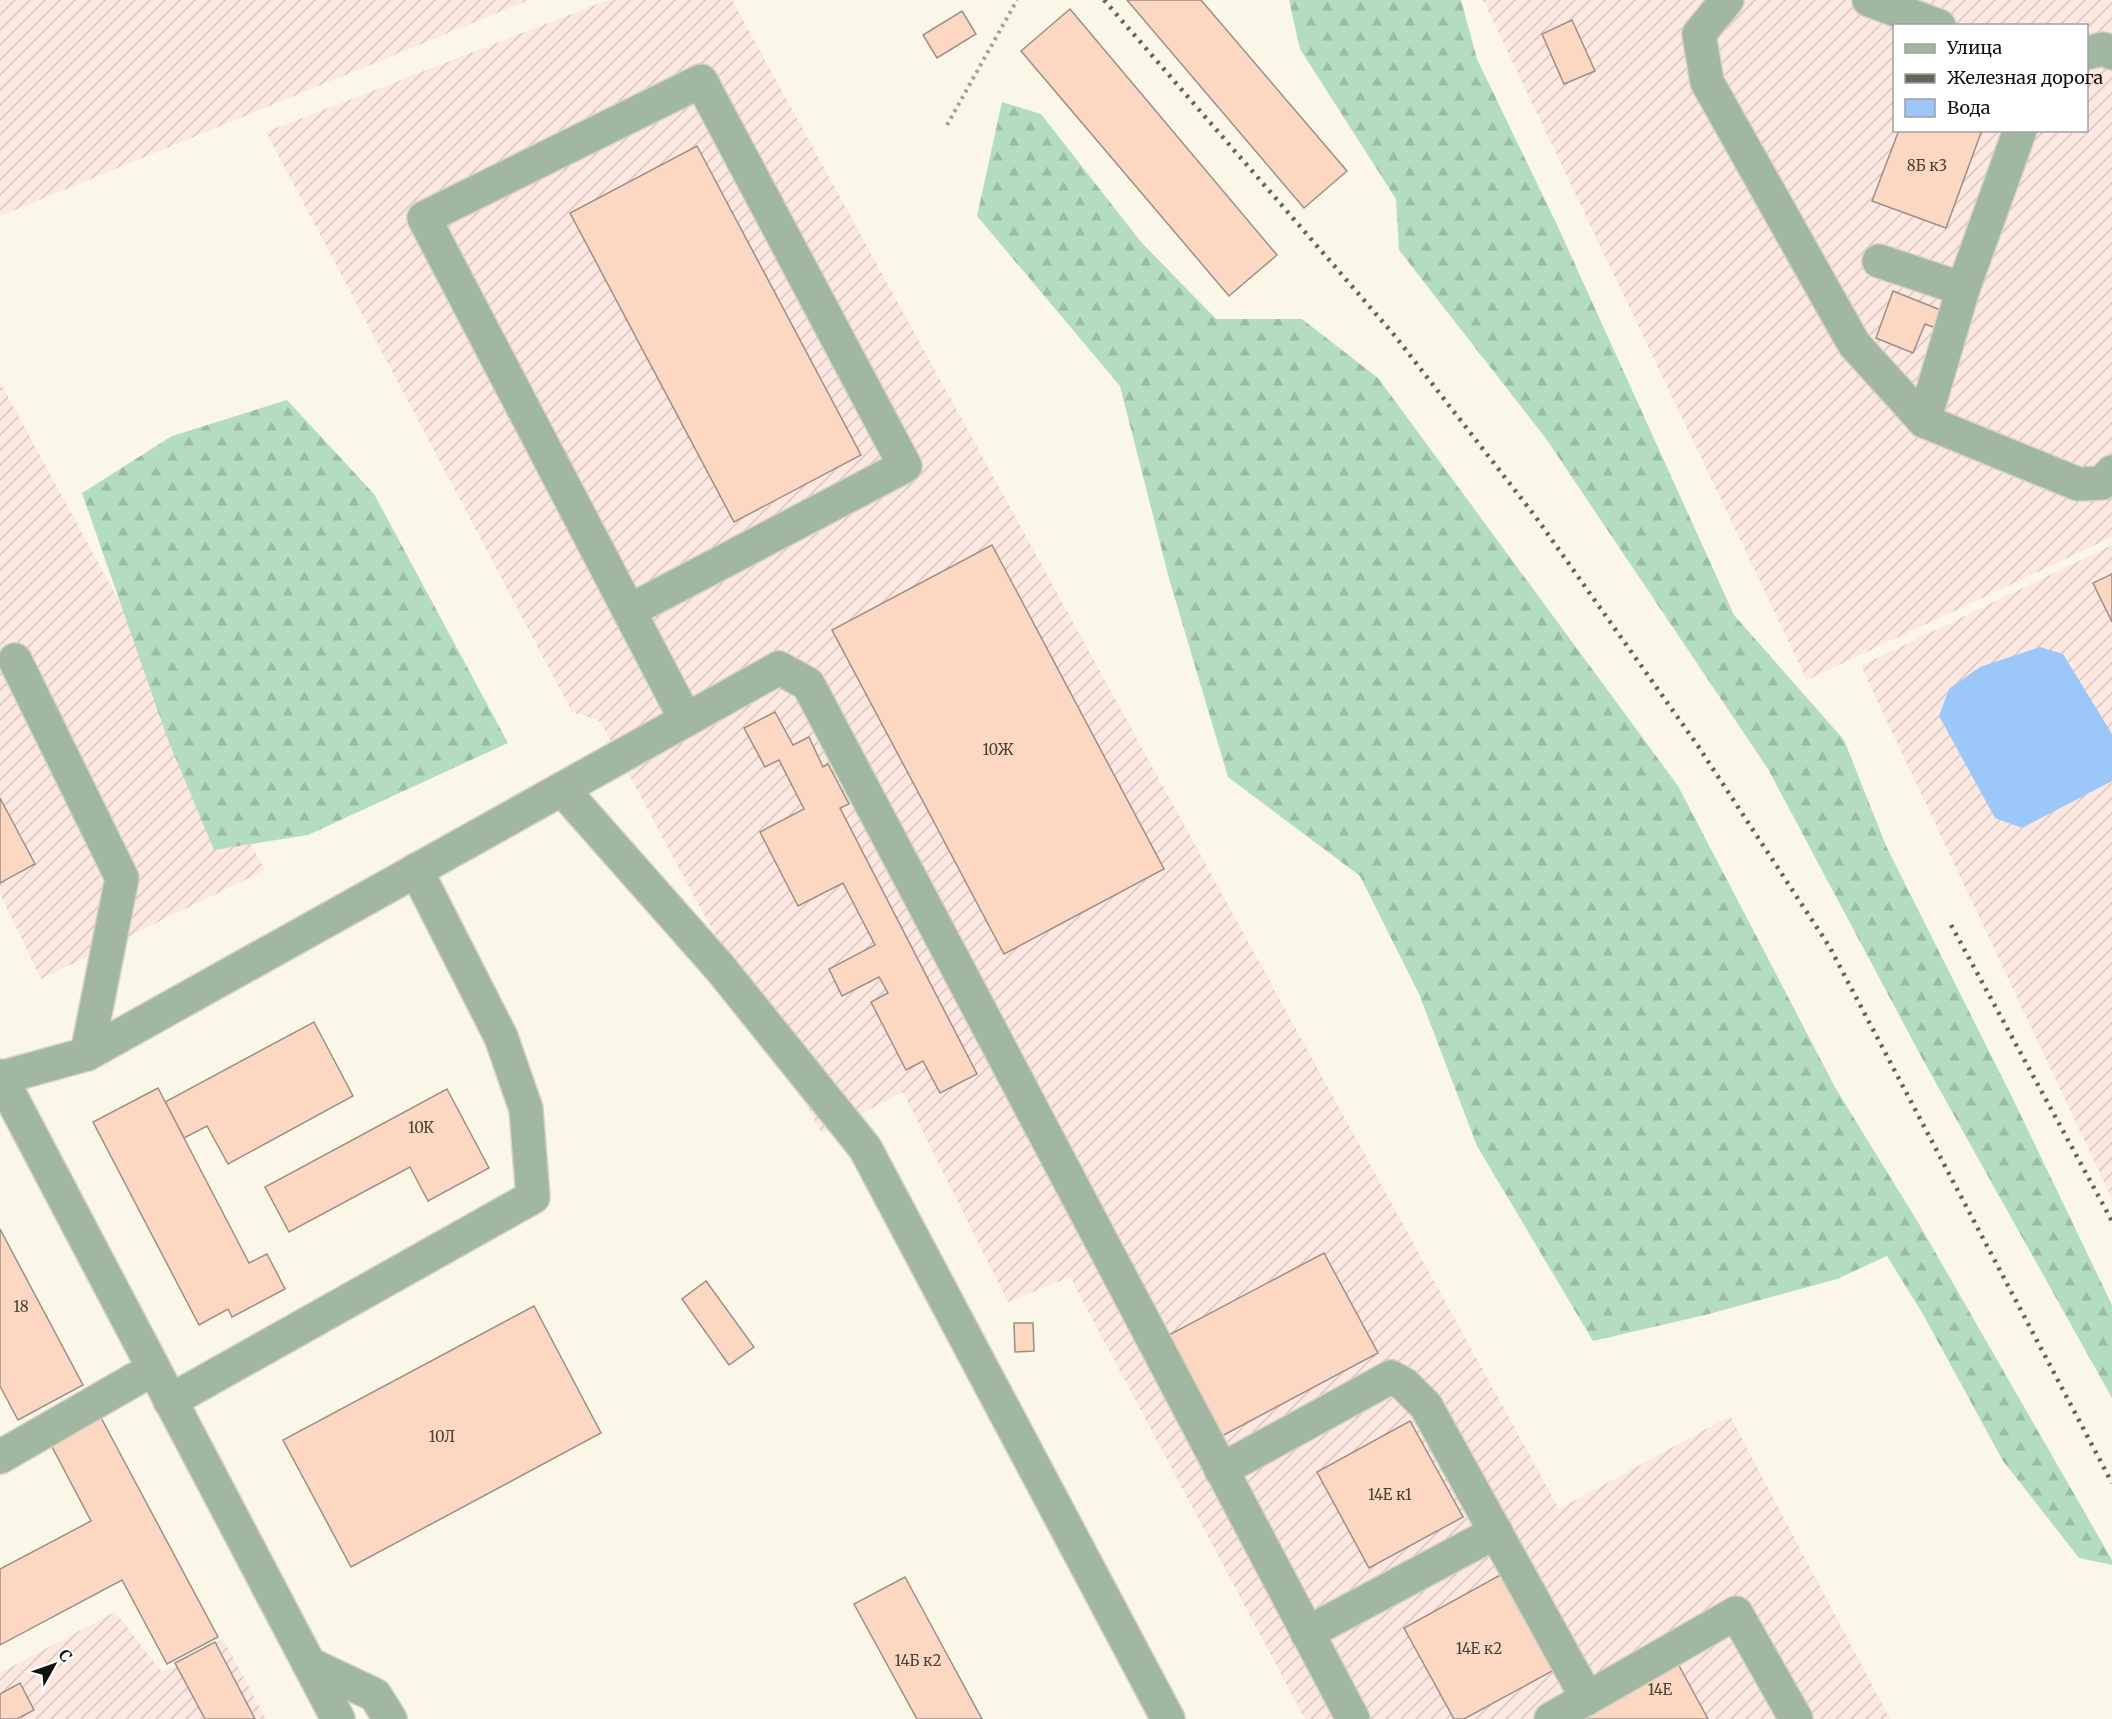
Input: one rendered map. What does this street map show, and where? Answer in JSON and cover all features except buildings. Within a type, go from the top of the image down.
[{"type":"lane","points":[[1727,0],[1700,34],[1707,82],[1854,344],[1924,421],[2078,484],[2102,483],[2112,472]]},
{"type":"lane","points":[[1869,0],[1935,24]]},
{"type":"lane","points":[[2088,53],[2103,49],[2112,53]]},
{"type":"lane","points":[[629,611],[905,466],[701,81],[424,218],[629,611],[686,720]]},
{"type":"lane","points":[[1924,421],[1963,289],[2019,132]]},
{"type":"lane","points":[[1880,261],[1963,289]]},
{"type":"lane","points":[[15,660],[122,878],[87,1054]]},
{"type":"lane","points":[[338,1719],[0,1077],[87,1054],[779,668],[808,684],[1353,1719]]},
{"type":"lane","points":[[562,789],[721,969],[865,1148],[1168,1719]]},
{"type":"lane","points":[[170,1401],[532,1197],[526,1109],[501,1036],[416,870]]},
{"type":"lane","points":[[0,1456],[153,1370]]},
{"type":"lane","points":[[1221,1470],[1391,1377],[1404,1384],[1426,1406],[1587,1698]]},
{"type":"lane","points":[[1307,1633],[1496,1532]]},
{"type":"lane","points":[[1551,1719],[1736,1613],[1796,1719]]},
{"type":"lane","points":[[309,1664],[375,1695],[390,1719]]},
{"type":"path","points":[[947,125],[1017,0]]},
{"type":"shaded area","points":[[0,0],[529,0],[0,216]]},
{"type":"shaded area","points":[[608,0],[732,0],[1559,1509],[1730,1416],[1890,1719],[1305,1719],[1070,1277],[1008,1302],[903,1092],[822,1134],[600,721],[572,712],[266,132]]},
{"type":"shaded area","points":[[1483,0],[2112,0],[2112,537],[1807,680]]},
{"type":"shaded area","points":[[0,382],[265,870],[41,979],[0,894]]},
{"type":"shaded area","points":[[2112,545],[2112,1199],[1861,666]]},
{"type":"shaded area","points":[[115,1612],[162,1672],[223,1639],[266,1719],[0,1719],[0,1673]]},
{"type":"green space","points":[[1289,0],[1461,0],[1477,59],[1558,227],[1734,615],[1844,740],[1887,848],[2014,1101],[2112,1305],[2112,1398],[1922,1058],[1768,769],[1547,440],[1399,250],[1396,199],[1300,49]]},
{"type":"green space","points":[[1002,102],[1041,114],[1141,242],[1216,319],[1302,319],[1378,378],[1678,786],[1836,1089],[1919,1224],[2112,1560],[2112,1565],[2079,1558],[2003,1461],[1924,1316],[1887,1256],[1837,1279],[1709,1314],[1593,1341],[1477,1146],[1419,994],[1360,876],[1228,777],[1170,582],[1120,386],[977,216]]},
{"type":"green space","points":[[287,400],[374,494],[508,743],[308,835],[214,850],[168,740],[82,493],[172,436]]},
{"type":"water","points":[[2040,647],[2063,654],[2112,734],[2112,781],[2022,828],[1995,818],[1939,716],[1949,689],[1980,667]]},
{"type":"railway","points":[[1104,0],[1395,336],[1535,516],[1698,746],[1829,946],[2112,1483]]},
{"type":"railway","points":[[1951,925],[2112,1221]]}]
